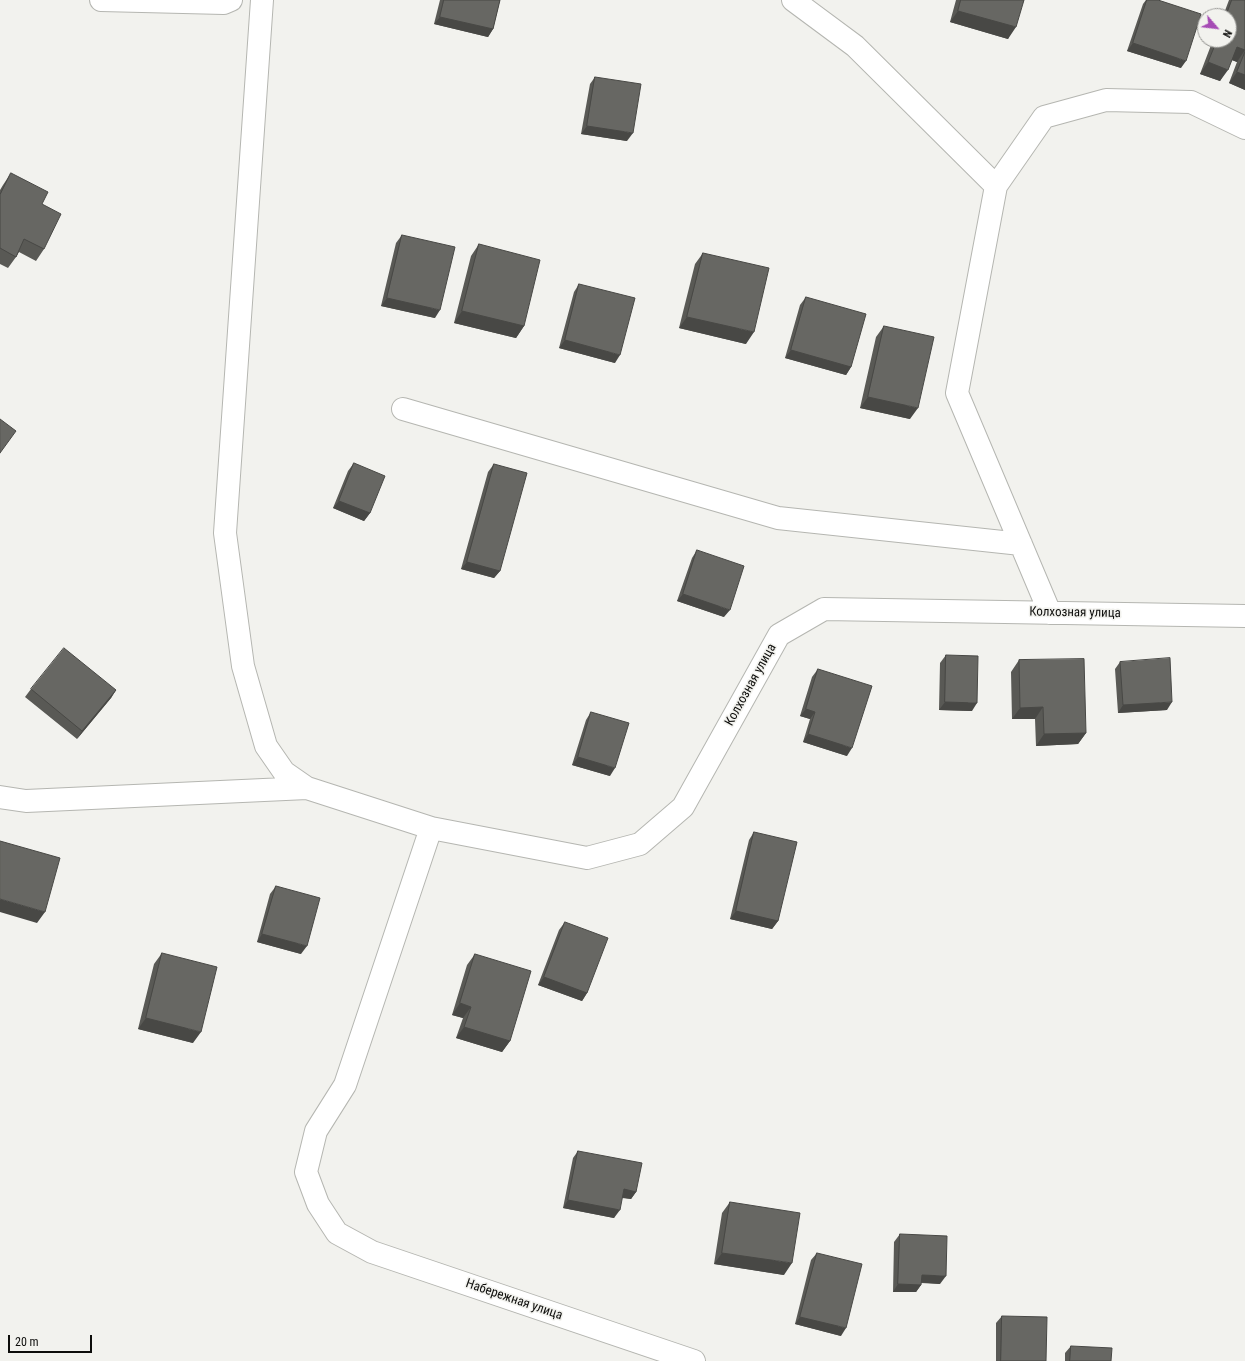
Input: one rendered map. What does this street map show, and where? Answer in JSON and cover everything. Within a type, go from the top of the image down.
[{"type":"street","points":[[100,0],[224,3],[230,0]]},
{"type":"street","points":[[262,0],[225,533],[243,666],[266,746],[284,772],[307,788]]},
{"type":"street","points":[[793,0],[855,46],[996,186]]},
{"type":"street","points":[[1050,613],[957,393],[996,186],[1044,117],[1106,100],[1191,102],[1245,128]]},
{"type":"street","points":[[403,409],[778,518],[1021,544]]},
{"type":"street","name":"Колхозная улица","points":[[307,788],[431,828],[587,858],[640,844],[683,808],[779,635],[824,609],[1245,616]]},
{"type":"street","points":[[0,797],[26,801],[307,788]]},
{"type":"street","name":"Набережная улица","points":[[431,828],[345,1085],[316,1131],[306,1172],[318,1204],[337,1233],[372,1252],[694,1361]]},
{"type":"building","points":[[444,0],[500,0],[493,29],[440,17]]},
{"type":"building","points":[[961,0],[1024,0],[1016,27],[958,11]]},
{"type":"building","points":[[1147,0],[1158,0],[1197,13],[1197,27],[1186,61],[1133,43]]},
{"type":"building","points":[[1232,0],[1245,0],[1245,50],[1237,47],[1237,8],[1229,8]]},
{"type":"building","points":[[1214,48],[1237,48],[1228,70],[1208,62]]},
{"type":"building","points":[[1245,52],[1245,75],[1237,72]]},
{"type":"building","points":[[595,77],[641,84],[633,133],[587,126]]},
{"type":"building","points":[[11,173],[48,192],[42,204],[61,214],[44,249],[24,239],[16,257],[0,248],[0,195]]},
{"type":"building","points":[[402,235],[455,247],[440,310],[387,298]]},
{"type":"building","points":[[479,244],[540,260],[524,326],[462,311]]},
{"type":"building","points":[[703,253],[769,268],[754,332],[687,317]]},
{"type":"building","points":[[579,284],[635,298],[620,355],[565,340]]},
{"type":"building","points":[[806,297],[866,314],[851,367],[791,350]]},
{"type":"building","points":[[884,326],[934,337],[918,408],[868,397]]},
{"type":"building","points":[[0,419],[16,431],[0,453]]},
{"type":"building","points":[[354,463],[385,476],[370,513],[339,501]]},
{"type":"building","points":[[494,464],[527,473],[500,571],[467,562]]},
{"type":"building","points":[[697,550],[744,566],[730,610],[683,594]]},
{"type":"building","points":[[64,648],[116,690],[82,731],[31,689]]},
{"type":"building","points":[[946,655],[978,656],[977,703],[945,702]]},
{"type":"building","points":[[1170,658],[1172,702],[1123,705],[1120,662]]},
{"type":"building","points":[[1084,659],[1086,733],[1044,734],[1043,707],[1020,708],[1019,660]]},
{"type":"building","points":[[818,669],[872,686],[852,748],[808,734],[815,712],[806,709]]},
{"type":"building","points":[[591,712],[629,723],[615,768],[578,757]]},
{"type":"building","points":[[754,832],[797,842],[778,921],[736,911]]},
{"type":"building","points":[[0,841],[60,858],[45,912],[0,899]]},
{"type":"building","points":[[276,886],[320,898],[307,946],[262,934]]},
{"type":"building","points":[[565,922],[608,938],[587,993],[544,977]]},
{"type":"building","points":[[162,953],[217,967],[201,1032],[146,1018]]},
{"type":"building","points":[[475,954],[531,971],[510,1041],[464,1027],[471,1007],[460,1003]]},
{"type":"building","points":[[578,1151],[642,1163],[636,1192],[624,1189],[620,1210],[568,1200]]},
{"type":"building","points":[[730,1202],[800,1213],[792,1263],[722,1253]]},
{"type":"building","points":[[900,1234],[947,1236],[946,1276],[922,1275],[921,1285],[898,1284]]},
{"type":"building","points":[[817,1253],[862,1264],[846,1328],[800,1317]]},
{"type":"building","points":[[1002,1316],[1047,1317],[1046,1361],[1001,1361]]},
{"type":"building","points":[[1071,1346],[1112,1348],[1111,1361],[1070,1361]]}]
